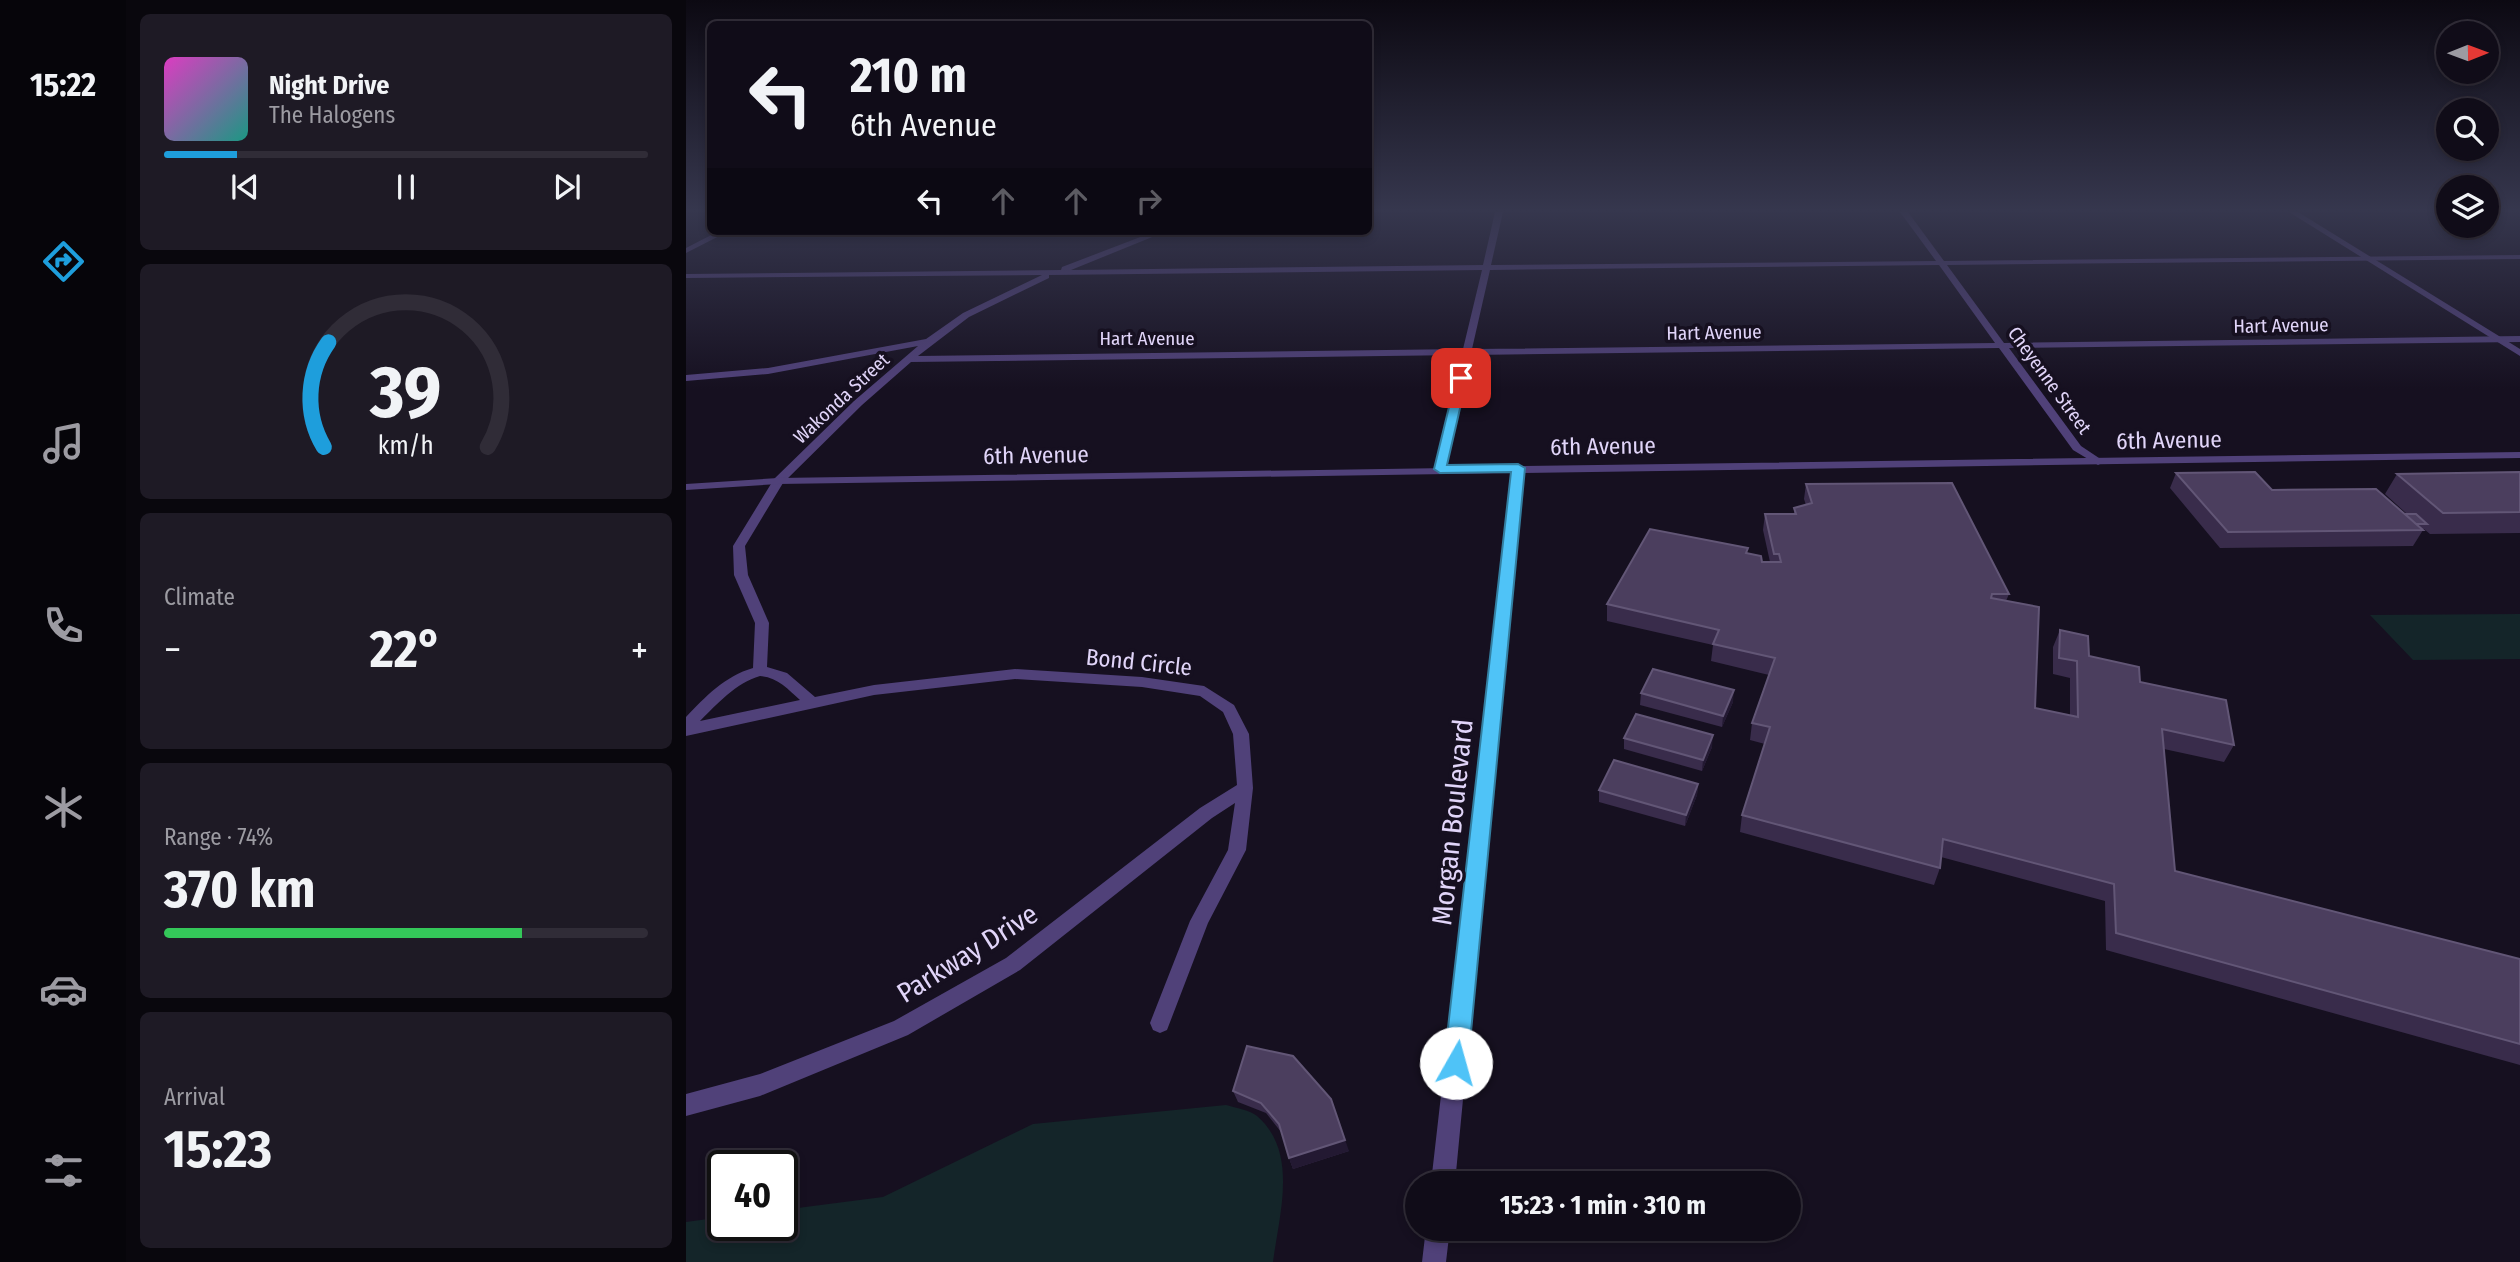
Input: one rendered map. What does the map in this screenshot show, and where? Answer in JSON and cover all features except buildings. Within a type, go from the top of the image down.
[{"type":"street","name":"Wakonda Street","points":[[778,481],[858,403],[908,359],[965,315],[1059,271]]},
{"type":"street","points":[[686,276],[1176,271]]},
{"type":"street","points":[[1440,469],[1487,271]]},
{"type":"street","name":"Cheyenne Street","points":[[1948,271],[2077,448],[2098,462]]},
{"type":"street","points":[[2388,271],[2520,353]]},
{"type":"street","name":"Hart Avenue","points":[[908,359],[2520,339]]},
{"type":"street","points":[[686,378],[768,371],[929,342]]},
{"type":"street","name":"6th Avenue","points":[[686,488],[778,481],[1440,469],[2520,455]]},
{"type":"street","name":"Morgan Boulevard","points":[[1444,1171],[1518,468]]},
{"type":"street","points":[[760,671],[762,623],[741,575],[739,546],[778,481]]},
{"type":"street","points":[[686,728],[725,689],[760,671],[773,672],[811,702]]},
{"type":"street","name":"Bond Circle","points":[[686,728],[874,690],[1015,674],[1142,682],[1204,691],[1228,709],[1241,734],[1245,788],[1237,850],[1199,921],[1160,1023]]},
{"type":"street","name":"Parkway Drive","points":[[686,1105],[760,1085],[901,1028],[924,1015],[1013,964],[1206,813],[1245,788]]},
{"type":"street","points":[[1434,1262],[1436,1241]]},
{"type":"shaded area","points":[[2520,614],[2520,659],[2413,660],[2370,615]]},
{"type":"shaded area","points":[[1226,1105],[1257,1116],[1270,1131],[1278,1147],[1282,1166],[1282,1205],[1273,1262],[686,1262],[686,1222],[707,1219],[707,1241],[798,1241],[798,1208],[883,1197],[1033,1124]]},
{"type":"route","points":[[1456,1063],[1518,468],[1440,469],[1461,378]]}]
